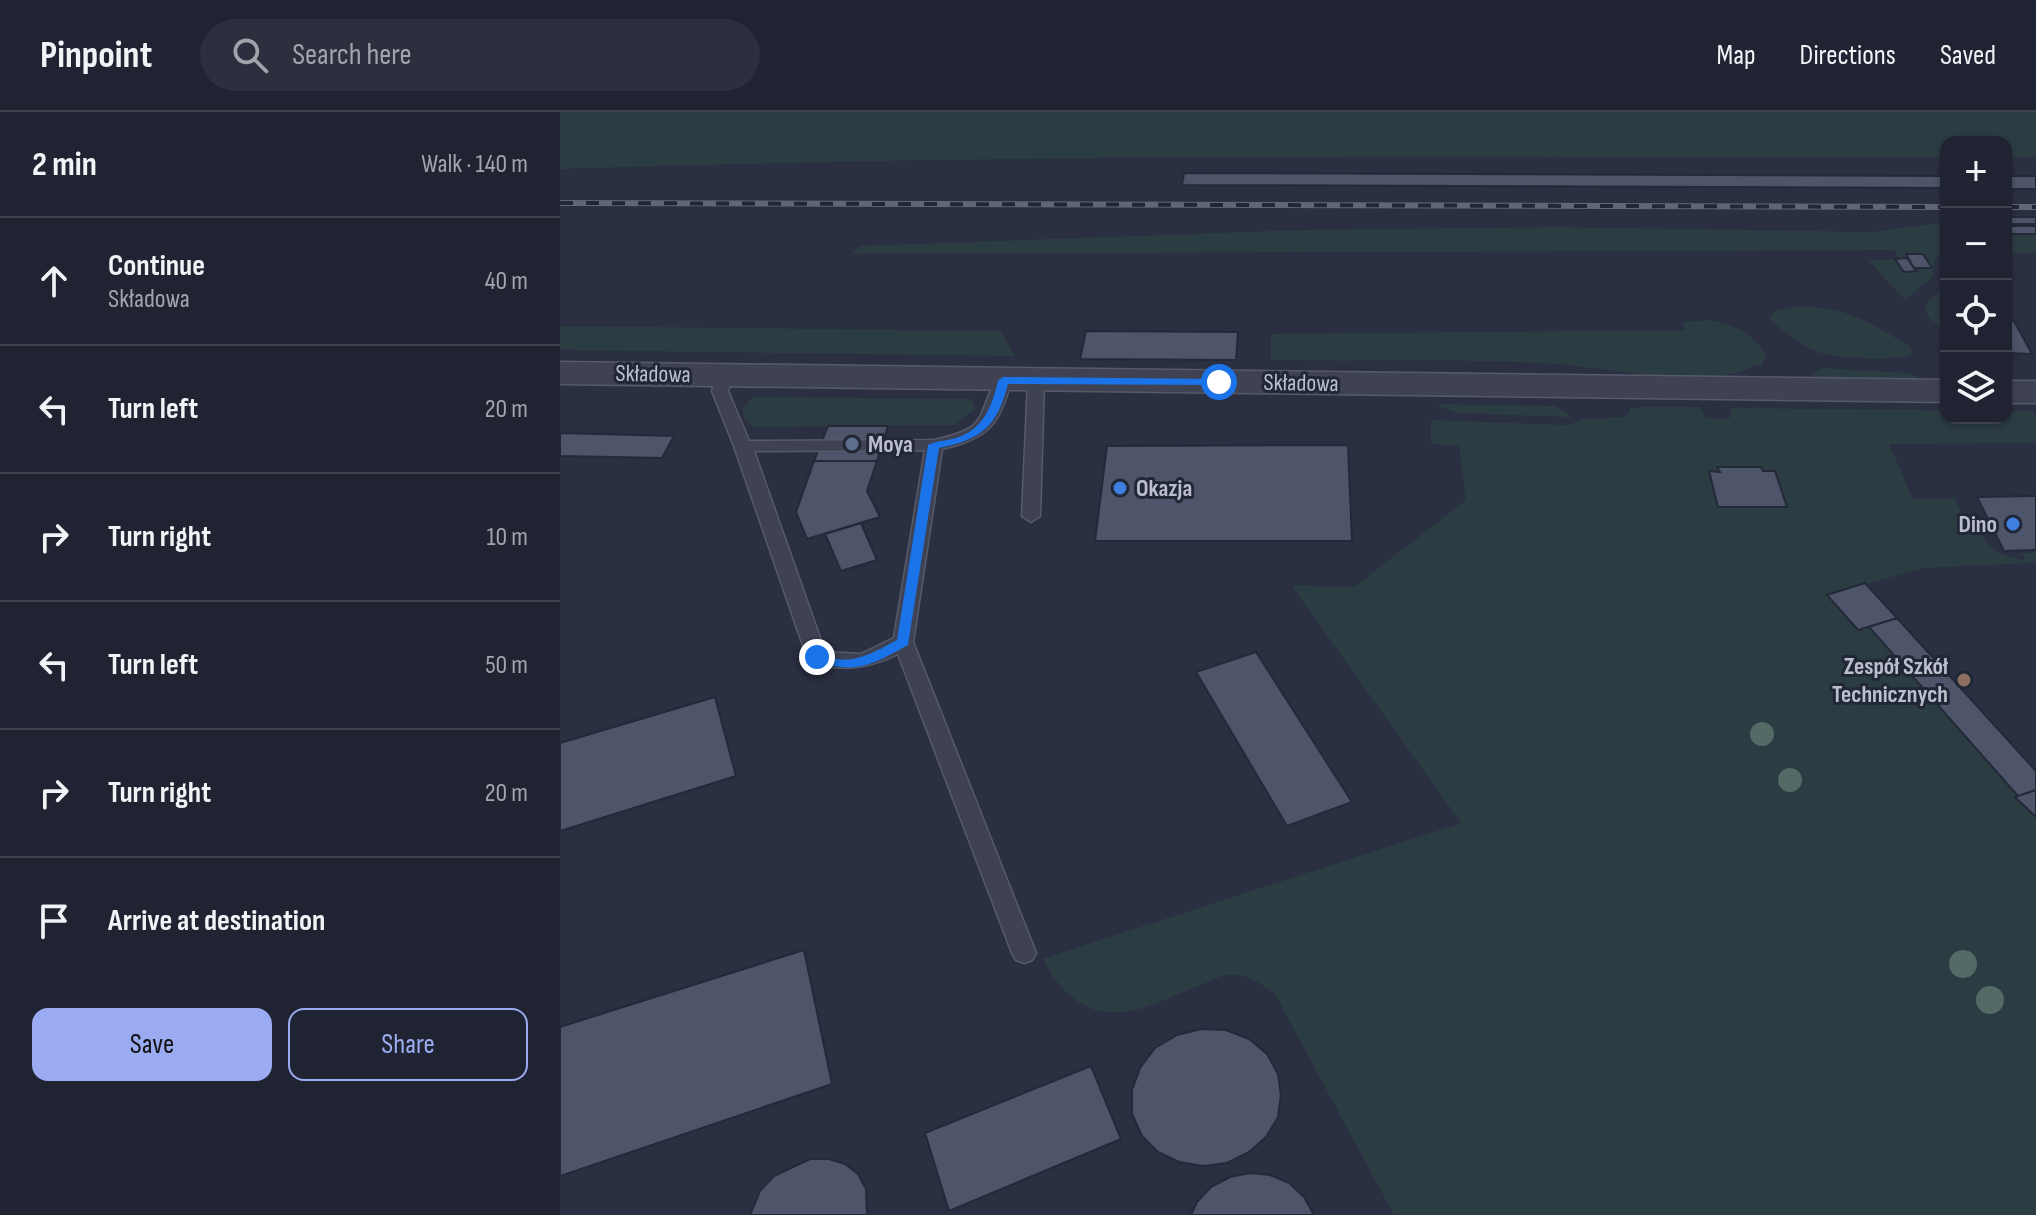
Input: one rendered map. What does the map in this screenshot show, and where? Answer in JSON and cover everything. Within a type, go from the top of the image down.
[{"type":"street","name":"Składowa","points":[[560,373],[1940,391]]},
{"type":"street","points":[[2012,392],[2036,392]]},
{"type":"lane","points":[[726,375],[720,391],[743,446],[817,657],[839,665],[870,659],[903,642]]},
{"type":"lane","points":[[743,446],[934,445],[963,439],[981,428],[1020,381]]},
{"type":"lane","points":[[1020,381],[1031,516]]},
{"type":"lane","points":[[934,445],[903,642],[1024,953]]},
{"type":"shaded area","points":[[560,112],[2036,112],[2036,158],[2012,158],[2012,136],[1940,136],[1940,158],[1080,158],[560,169]]},
{"type":"shaded area","points":[[1940,223],[1940,256],[1934,262],[1933,277],[1905,300],[1868,260],[1899,259],[1895,250],[852,254],[860,246],[1301,230],[1558,227],[1871,232]]},
{"type":"shaded area","points":[[2012,235],[2036,235],[2036,254],[2012,254]]},
{"type":"shaded area","points":[[1940,291],[1940,328],[1925,310],[1928,301]]},
{"type":"shaded area","points":[[1791,307],[1840,311],[1880,329],[1909,346],[1913,353],[1881,359],[1817,352],[1798,342],[1769,319],[1774,311]]},
{"type":"shaded area","points":[[1711,320],[1736,328],[1755,340],[1766,354],[1761,367],[1756,365],[1737,373],[1687,377],[1522,362],[1271,360],[1271,334],[1685,330],[1683,322]]},
{"type":"shaded area","points":[[560,326],[1001,331],[1015,356],[560,350]]},
{"type":"shaded area","points":[[1822,368],[1908,373],[1919,378],[1816,378],[1812,374]]},
{"type":"shaded area","points":[[753,397],[971,399],[975,409],[955,425],[754,427],[745,419],[742,409]]},
{"type":"shaded area","points":[[1433,404],[1554,406],[1565,411],[1569,417],[1457,413]]},
{"type":"shaded area","points":[[1700,407],[1706,418],[1730,418],[1732,408],[1940,410],[1940,424],[2012,424],[2012,411],[2033,411],[2036,416],[2036,443],[1889,444],[1913,499],[1955,498],[1963,516],[1971,515],[1991,547],[2004,555],[2025,560],[2022,553],[2036,553],[2036,563],[1924,568],[1827,595],[1858,630],[1869,627],[2018,796],[2016,798],[2036,817],[2036,1215],[1394,1215],[1276,996],[1266,987],[1254,980],[1227,975],[1147,1007],[1112,1013],[1079,1003],[1060,986],[1042,959],[1461,823],[1291,585],[1354,587],[1466,500],[1459,446],[1431,444],[1431,420],[1568,425],[1583,419],[1626,417],[1631,408]]},
{"type":"building","points":[[1184,173],[1940,176],[1940,188],[1182,185]]},
{"type":"building","points":[[2012,176],[2036,176],[2036,189],[2012,189]]},
{"type":"building","points":[[2012,217],[2036,217],[2036,224],[2012,224]]},
{"type":"building","points":[[2012,226],[2036,226],[2036,234],[2012,234]]},
{"type":"building","points":[[1906,254],[1923,254],[1932,268],[1914,268]]},
{"type":"building","points":[[1907,258],[1917,271],[1904,272],[1895,259]]},
{"type":"building","points":[[2012,321],[2014,321],[2032,354],[2012,353]]},
{"type":"building","points":[[1086,331],[1238,332],[1236,360],[1080,359]]},
{"type":"building","points":[[828,426],[888,426],[877,461],[814,461]]},
{"type":"building","points":[[560,433],[674,436],[662,458],[560,456]]},
{"type":"building","points":[[1348,445],[1352,541],[1095,541],[1107,446]]},
{"type":"building","points":[[814,461],[877,461],[867,491],[880,517],[807,539],[796,512]]},
{"type":"building","points":[[1717,467],[1761,467],[1763,471],[1775,471],[1787,507],[1718,507],[1709,471],[1720,472]]},
{"type":"building","name":"Dino","points":[[2036,496],[2036,550],[2004,551],[1977,497]]},
{"type":"building","points":[[861,523],[877,560],[841,571],[825,534]]},
{"type":"building","points":[[1865,583],[1897,618],[1858,630],[1827,595]]},
{"type":"building","points":[[1897,618],[2036,771],[2036,790],[2018,796],[1869,627]]},
{"type":"building","points":[[1256,652],[1352,802],[1287,826],[1196,672]]},
{"type":"building","points":[[715,697],[736,776],[560,831],[560,743]]},
{"type":"building","points":[[2036,790],[2036,817],[2015,797]]},
{"type":"building","points":[[804,950],[832,1084],[560,1176],[560,1027]]},
{"type":"building","points":[[1201,1029],[1226,1030],[1249,1039],[1267,1054],[1278,1074],[1281,1095],[1278,1117],[1266,1137],[1249,1152],[1227,1163],[1203,1166],[1179,1162],[1158,1152],[1142,1136],[1132,1114],[1132,1090],[1140,1068],[1155,1048],[1177,1035]]},
{"type":"building","points":[[1091,1066],[1121,1139],[949,1211],[925,1133]]},
{"type":"building","points":[[810,1159],[829,1159],[845,1164],[858,1174],[866,1189],[867,1215],[750,1215],[760,1191],[774,1176]]},
{"type":"building","points":[[1250,1173],[1270,1175],[1289,1183],[1304,1197],[1314,1215],[1191,1215],[1197,1202],[1211,1187],[1230,1177]]},
{"type":"railway","points":[[560,203],[1940,207]]},
{"type":"railway","points":[[2012,207],[2036,207]]},
{"type":"place","name":"Moya","points":[[852,444]]},
{"type":"place","name":"Okazja","points":[[1120,488]]},
{"type":"place","name":"Dino","points":[[2013,524]]},
{"type":"place","name":"Zespół Szkół Technicznych","points":[[1964,680]]},
{"type":"route","points":[[817,657],[839,665],[870,659],[903,642],[934,445],[963,439],[981,428],[996,411],[1003,381],[1219,382]]}]
